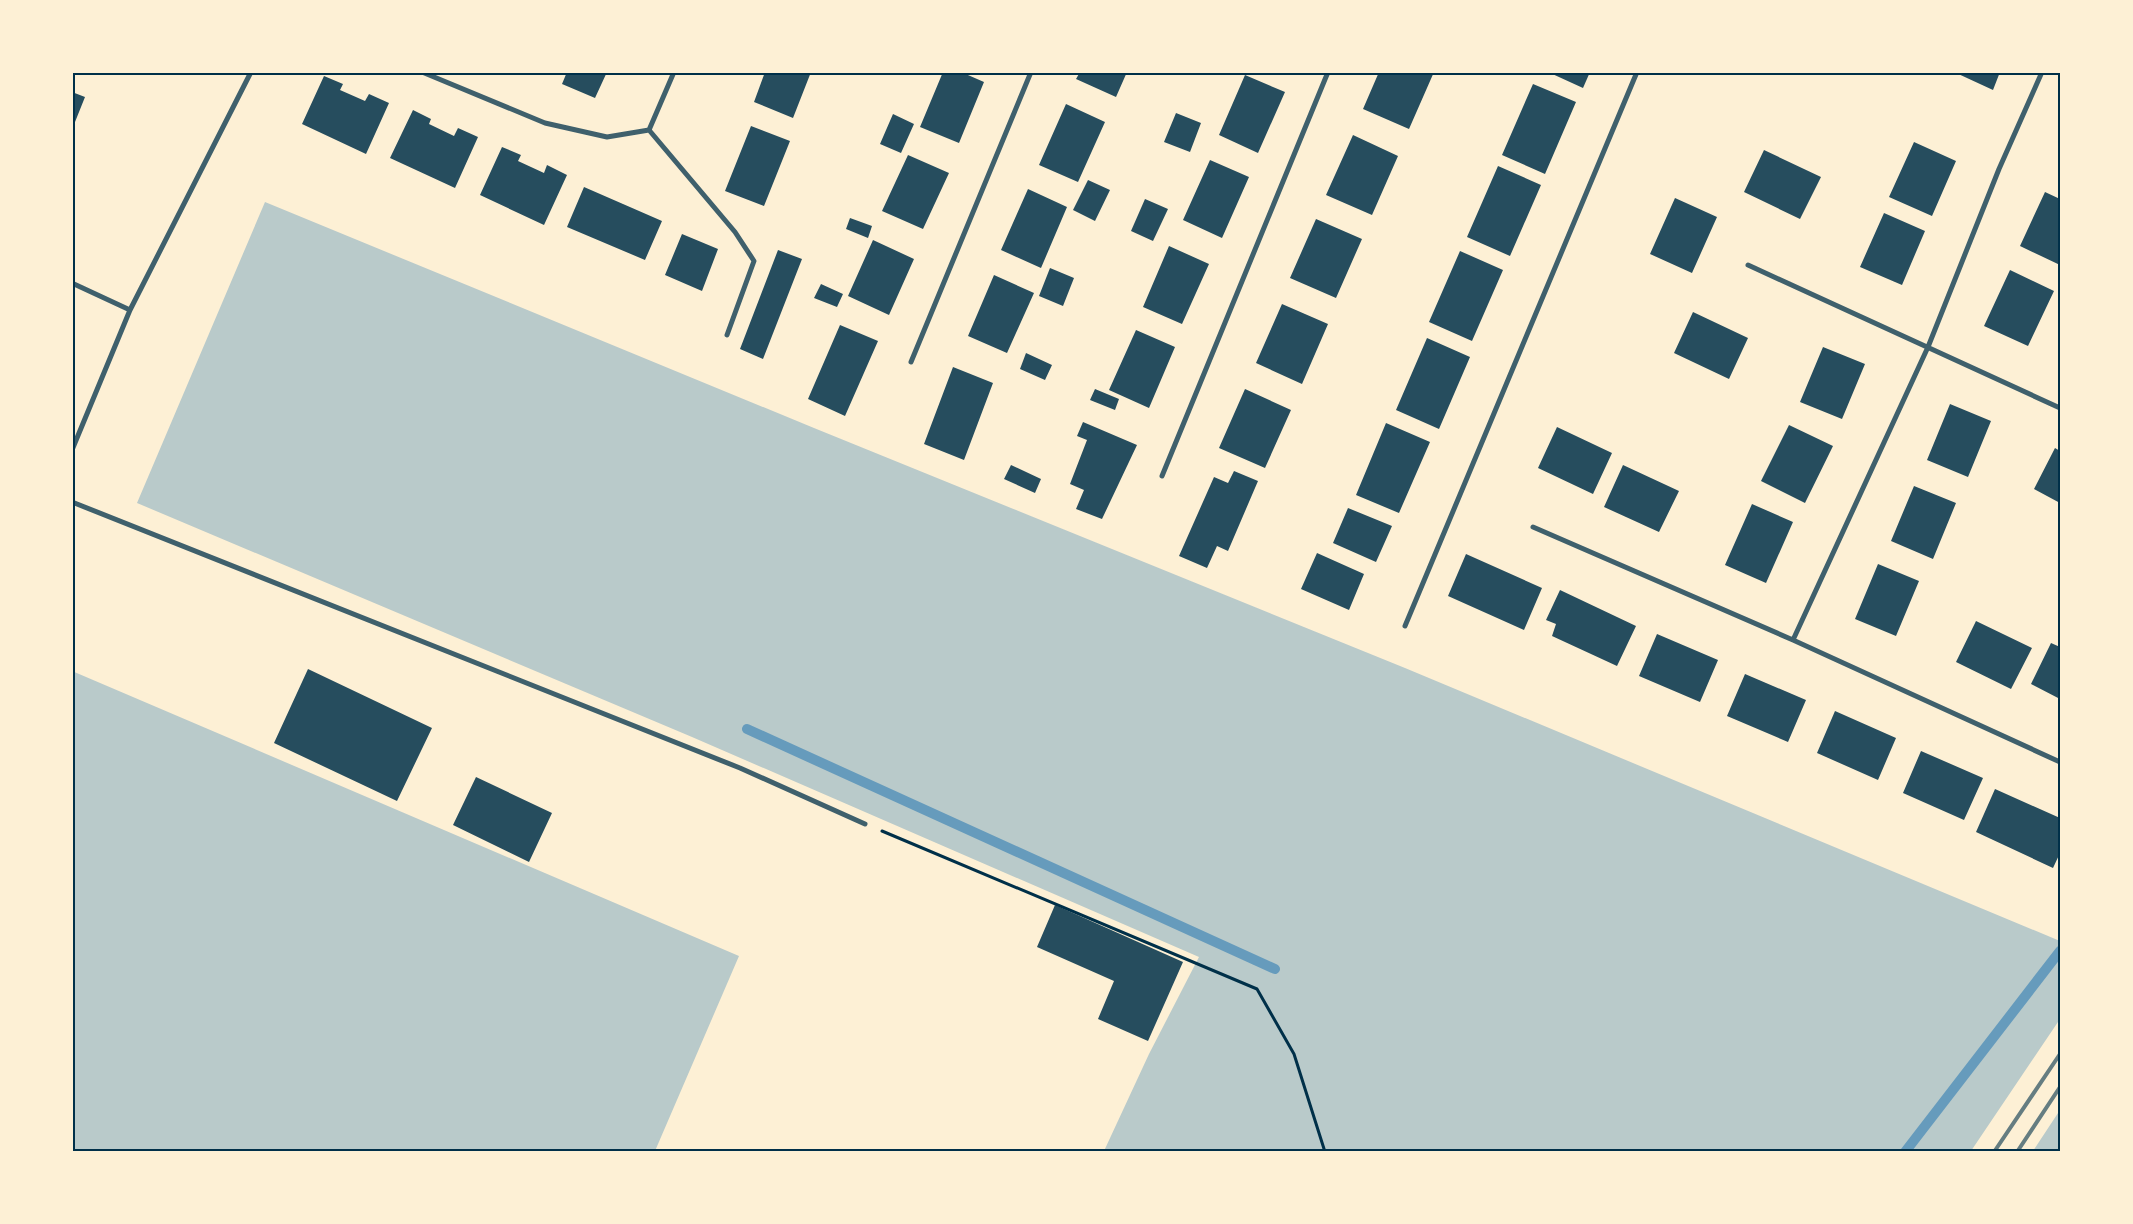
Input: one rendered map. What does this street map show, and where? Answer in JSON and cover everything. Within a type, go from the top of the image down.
[{"type":"street","points":[[72,450],[130,310],[251,72]]},
{"type":"street","points":[[422,72],[545,123],[607,137],[649,130]]},
{"type":"street","points":[[649,130],[674,72]]},
{"type":"street","points":[[911,362],[1031,72]]},
{"type":"street","points":[[1162,476],[1328,72]]},
{"type":"street","points":[[1404,626],[1637,72]]},
{"type":"street","points":[[1793,640],[1928,347],[1999,169],[2042,72]]},
{"type":"street","points":[[649,130],[735,232],[754,262],[727,335]]},
{"type":"street","points":[[1748,265],[2060,408]]},
{"type":"street","points":[[74,284],[130,310]]},
{"type":"street","points":[[72,502],[740,768],[865,824]]},
{"type":"street","points":[[1533,526],[1793,640],[2060,762]]},
{"type":"path","points":[[865,824],[1257,989],[1294,1054],[1325,1152]]},
{"type":"shaded area","points":[[265,202],[1405,668],[2060,941],[2060,1019],[1971,1151],[1104,1151],[1149,1054],[1199,957],[692,737],[137,503]]},
{"type":"shaded area","points":[[72,671],[739,956],[655,1151],[73,1151]]},
{"type":"shaded area","points":[[2060,1110],[2060,1151],[2033,1151]]},
{"type":"building","points":[[567,72],[607,72],[595,98],[562,84]]},
{"type":"building","points":[[765,72],[811,72],[793,118],[754,102]]},
{"type":"building","points":[[943,72],[961,72],[984,82],[959,143],[920,127]]},
{"type":"building","points":[[1080,72],[1127,72],[1116,97],[1076,79]]},
{"type":"building","points":[[1379,72],[1434,72],[1409,129],[1363,109]]},
{"type":"building","points":[[1548,72],[1590,72],[1583,88]]},
{"type":"building","points":[[1954,72],[2000,72],[1993,90]]},
{"type":"building","points":[[1245,75],[1285,92],[1258,153],[1219,135]]},
{"type":"building","points":[[324,76],[343,84],[340,90],[365,101],[369,94],[389,103],[366,154],[302,124]]},
{"type":"building","points":[[1533,84],[1576,102],[1545,174],[1502,155]]},
{"type":"building","points":[[72,92],[85,97],[73,127],[72,127]]},
{"type":"building","points":[[1066,104],[1105,122],[1078,182],[1039,165]]},
{"type":"building","points":[[413,110],[431,119],[429,124],[454,136],[458,128],[478,137],[455,188],[390,158]]},
{"type":"building","points":[[1176,113],[1201,123],[1190,152],[1164,142]]},
{"type":"building","points":[[893,114],[914,124],[901,153],[880,144]]},
{"type":"building","points":[[751,126],[790,141],[764,206],[725,191]]},
{"type":"building","points":[[1353,135],[1398,156],[1372,215],[1326,195]]},
{"type":"building","points":[[1914,142],[1956,161],[1932,216],[1889,197]]},
{"type":"building","points":[[502,147],[521,155],[518,161],[544,173],[547,165],[567,175],[544,225],[480,195]]},
{"type":"building","points":[[1764,150],[1821,177],[1800,219],[1744,192]]},
{"type":"building","points":[[908,155],[949,173],[923,229],[882,211]]},
{"type":"building","points":[[1210,160],[1249,177],[1222,238],[1183,220]]},
{"type":"building","points":[[1498,166],[1541,185],[1510,256],[1467,237]]},
{"type":"building","points":[[1088,180],[1110,190],[1095,221],[1073,210]]},
{"type":"building","points":[[584,187],[662,221],[645,260],[567,227]]},
{"type":"building","points":[[1028,189],[1067,207],[1041,268],[1001,250]]},
{"type":"building","points":[[2045,192],[2060,199],[2060,265],[2020,246]]},
{"type":"building","points":[[1675,198],[1717,217],[1692,273],[1650,254]]},
{"type":"building","points":[[1145,199],[1168,209],[1153,241],[1131,231]]},
{"type":"building","points":[[1884,213],[1925,231],[1902,285],[1860,267]]},
{"type":"building","points":[[850,218],[872,226],[868,238],[846,229]]},
{"type":"building","points":[[1316,219],[1362,239],[1336,298],[1290,278]]},
{"type":"building","points":[[682,234],[718,249],[702,291],[665,275]]},
{"type":"building","points":[[873,240],[914,259],[889,315],[848,296]]},
{"type":"building","points":[[1169,246],[1209,264],[1182,324],[1143,307]]},
{"type":"building","points":[[778,250],[802,259],[763,359],[740,349]]},
{"type":"building","points":[[1460,251],[1503,270],[1472,341],[1429,322]]},
{"type":"building","points":[[1050,268],[1074,278],[1063,306],[1039,296]]},
{"type":"building","points":[[2010,270],[2054,291],[2028,346],[1984,326]]},
{"type":"building","points":[[994,275],[1034,293],[1007,353],[968,336]]},
{"type":"building","points":[[821,284],[843,294],[837,307],[814,298]]},
{"type":"building","points":[[1282,304],[1328,324],[1302,384],[1256,363]]},
{"type":"building","points":[[1693,312],[1748,338],[1729,379],[1674,353]]},
{"type":"building","points":[[840,325],[878,341],[845,416],[808,399]]},
{"type":"building","points":[[1136,330],[1175,347],[1149,408],[1109,390]]},
{"type":"building","points":[[1427,338],[1470,357],[1439,429],[1396,410]]},
{"type":"building","points":[[1823,347],[1865,364],[1842,419],[1800,402]]},
{"type":"building","points":[[1026,353],[1052,365],[1045,380],[1020,369]]},
{"type":"building","points":[[953,367],[993,383],[964,460],[924,444]]},
{"type":"building","points":[[1095,389],[1119,399],[1115,410],[1090,400]]},
{"type":"building","points":[[1245,389],[1291,410],[1265,468],[1219,448]]},
{"type":"building","points":[[1950,404],[1991,421],[1968,477],[1927,460]]},
{"type":"building","points":[[1083,422],[1137,445],[1102,519],[1076,509],[1084,490],[1070,484],[1087,440],[1077,436]]},
{"type":"building","points":[[1386,423],[1430,442],[1399,513],[1356,495]]},
{"type":"building","points":[[1789,425],[1833,446],[1805,503],[1761,481]]},
{"type":"building","points":[[1557,427],[1612,453],[1593,494],[1538,468]]},
{"type":"building","points":[[2055,448],[2060,451],[2060,503],[2034,489]]},
{"type":"building","points":[[1011,465],[1041,479],[1035,493],[1004,479]]},
{"type":"building","points":[[1623,465],[1679,491],[1659,532],[1604,507]]},
{"type":"building","points":[[1234,471],[1258,481],[1228,551],[1217,546],[1207,568],[1179,556],[1214,477],[1228,483]]},
{"type":"building","points":[[1914,486],[1956,503],[1933,559],[1891,541]]},
{"type":"building","points":[[1752,504],[1793,522],[1766,583],[1725,565]]},
{"type":"building","points":[[1348,508],[1392,526],[1376,562],[1333,543]]},
{"type":"building","points":[[1317,553],[1364,574],[1349,610],[1301,589]]},
{"type":"building","points":[[1466,554],[1542,588],[1524,630],[1448,596]]},
{"type":"building","points":[[1878,564],[1919,581],[1896,636],[1855,619]]},
{"type":"building","points":[[1560,590],[1636,626],[1617,666],[1552,636],[1556,624],[1546,620]]},
{"type":"building","points":[[1976,621],[2032,648],[2011,689],[1956,662]]},
{"type":"building","points":[[1657,634],[1718,660],[1700,702],[1639,676]]},
{"type":"building","points":[[2051,643],[2060,647],[2060,699],[2031,684]]},
{"type":"building","points":[[308,669],[432,728],[397,801],[274,743]]},
{"type":"building","points":[[1745,674],[1806,700],[1788,742],[1727,716]]},
{"type":"building","points":[[1835,711],[1896,738],[1878,780],[1817,753]]},
{"type":"building","points":[[1921,751],[1983,778],[1964,820],[1903,793]]},
{"type":"building","points":[[476,777],[552,813],[529,862],[453,825]]},
{"type":"building","points":[[1995,789],[2060,818],[2060,853],[2053,868],[1976,832]]},
{"type":"building","points":[[1055,905],[1183,962],[1148,1041],[1098,1019],[1114,981],[1037,947]]},
{"type":"waterway","points":[[747,729],[1275,969]]},
{"type":"waterway","points":[[1905,1152],[2060,951]]},
{"type":"railway","points":[[1994,1152],[2060,1054]]},
{"type":"railway","points":[[2017,1152],[2060,1087]]}]
